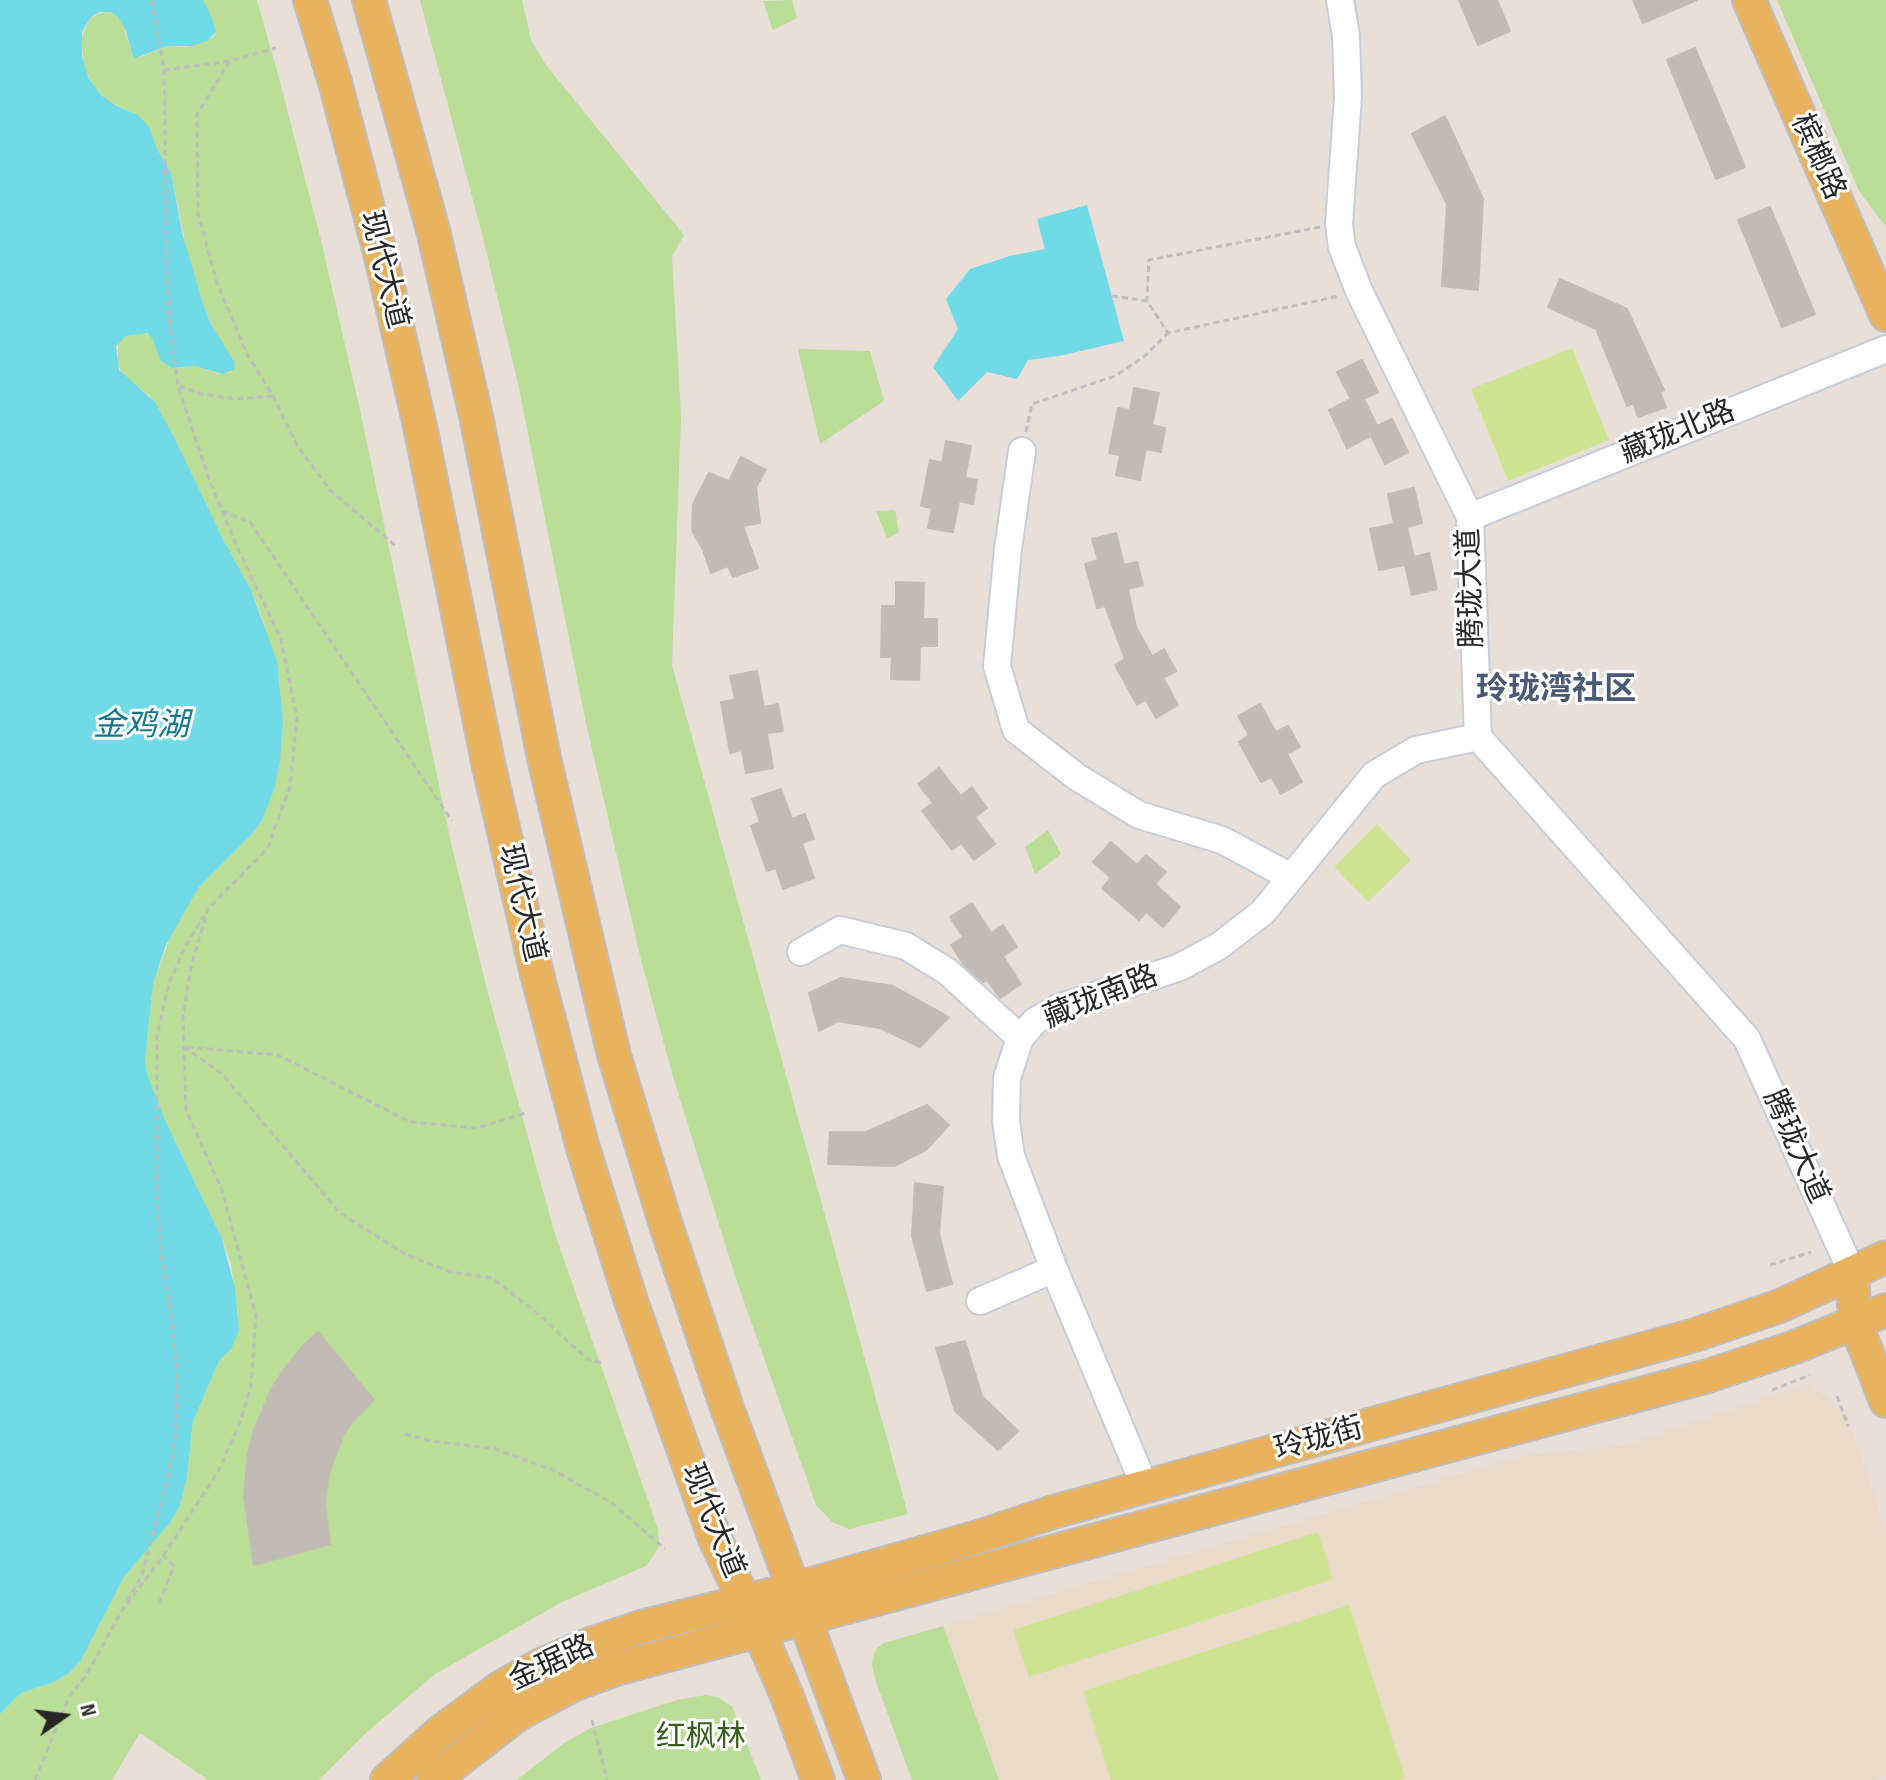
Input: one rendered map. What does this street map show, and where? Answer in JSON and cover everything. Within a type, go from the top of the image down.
[{"type":"main road","name":"现代大道","points":[[310,0],[381,257],[420,426],[493,782],[537,974],[583,1148],[631,1301],[715,1539],[787,1696],[818,1780]]},
{"type":"main road","name":"现代大道","points":[[369,0],[436,246],[488,472],[544,758],[614,1055],[726,1405],[864,1780]]},
{"type":"main road","name":"槟榔路","points":[[1749,0],[1886,315]]},
{"type":"main road","name":"玲珑街","points":[[745,1601],[1695,1335],[1780,1306],[1886,1257]]},
{"type":"main road","points":[[1852,1273],[1877,1315],[1886,1401]]},
{"type":"main road","name":"玲珑街","points":[[759,1631],[1708,1376],[1877,1315]]},
{"type":"main road","name":"金琚路","points":[[387,1780],[416,1752],[476,1705],[541,1665],[620,1634],[745,1601]]},
{"type":"main road","name":"金琚路","points":[[433,1780],[517,1715],[575,1684],[650,1658],[759,1631]]},
{"type":"street","name":"腾珑大道","points":[[1340,0],[1346,36],[1348,97],[1339,224],[1342,247],[1359,291],[1470,517],[1478,737],[1747,1039],[1852,1273]]},
{"type":"street","name":"藏珑北路","points":[[1470,517],[1886,349]]},
{"type":"street","points":[[1022,451],[1008,549],[997,666],[1016,730],[1077,777],[1139,815],[1222,840],[1291,877]]},
{"type":"street","name":"藏珑南路","points":[[1145,1487],[1054,1269],[1011,1156],[1006,1121],[1007,1078],[1020,1038],[1035,1021],[1058,1008],[1180,967],[1219,946],[1263,912],[1374,775],[1416,750],[1478,737]]},
{"type":"street","points":[[801,952],[840,930],[906,946],[948,972],[1020,1038]]},
{"type":"street","points":[[980,1301],[1054,1269]]},
{"type":"path","points":[[35,1780],[70,1695],[86,1676],[142,1575],[167,1482],[176,1434],[177,1372],[161,1255],[157,1191],[157,1036],[169,983],[185,947],[208,909],[267,849],[290,787],[297,718],[281,639],[222,511],[178,386],[167,275],[164,70],[152,0]]},
{"type":"path","points":[[164,70],[230,61],[276,48]]},
{"type":"path","points":[[230,61],[197,114],[198,213],[217,283],[247,354],[273,396],[298,447],[330,490],[397,547]]},
{"type":"path","points":[[1168,333],[1147,301],[1149,260],[1339,224]]},
{"type":"path","points":[[1022,451],[1032,404],[1115,376],[1145,356],[1168,333],[1359,291]]},
{"type":"path","points":[[1112,296],[1147,301]]},
{"type":"path","points":[[178,386],[202,394],[235,399],[273,396]]},
{"type":"path","points":[[222,511],[250,522],[452,821]]},
{"type":"path","points":[[121,1612],[163,1556],[218,1472],[239,1425],[251,1386],[256,1316],[222,1190],[186,1110],[183,1015],[192,963],[208,909]]},
{"type":"path","points":[[184,1047],[278,1055],[410,1122],[477,1128],[526,1113]]},
{"type":"path","points":[[184,1047],[221,1073],[340,1213],[407,1255],[451,1272],[492,1278],[536,1312],[587,1359],[603,1363]]},
{"type":"path","points":[[1770,1265],[1811,1252]]},
{"type":"path","points":[[1772,1390],[1810,1375]]},
{"type":"path","points":[[1837,1396],[1848,1426]]},
{"type":"path","points":[[405,1434],[431,1441],[495,1449],[553,1470],[612,1503],[665,1549]]},
{"type":"path","points":[[159,1603],[174,1566],[163,1556]]},
{"type":"path","points":[[592,1720],[607,1780]]},
{"type":"shaded area","points":[[1809,1383],[1847,1415],[1886,1531],[1886,1776],[1874,1780],[999,1780],[943,1626],[1525,1455],[1626,1445]]},
{"type":"green space","points":[[203,0],[257,0],[320,236],[452,847],[487,990],[555,1234],[658,1529],[659,1547],[646,1566],[562,1602],[435,1674],[366,1733],[319,1780],[208,1780],[140,1733],[112,1780],[0,1780],[0,1714],[21,1693],[54,1682],[69,1673],[81,1660],[124,1577],[169,1524],[180,1506],[187,1477],[193,1421],[219,1361],[231,1349],[238,1313],[231,1264],[222,1239],[166,1122],[148,1077],[145,1059],[153,985],[173,929],[198,888],[261,822],[273,790],[282,740],[279,675],[251,590],[174,437],[150,396],[123,375],[118,365],[118,343],[126,336],[143,333],[151,335],[178,368],[194,366],[219,374],[232,372],[203,304],[187,251],[171,173],[138,115],[110,102],[94,88],[84,66],[81,38],[91,17],[107,11],[122,22],[133,56],[141,57],[167,46],[185,47],[212,38],[216,33]]},
{"type":"green space","points":[[420,0],[522,0],[531,40],[546,65],[684,235],[672,257],[681,416],[672,665],[908,1514],[849,1529],[832,1522],[816,1505],[736,1279],[674,1080],[641,960],[586,723],[517,379]]},
{"type":"green space","points":[[792,0],[797,18],[773,30],[763,1]]},
{"type":"green space","points":[[1777,0],[1886,0],[1886,227],[1859,191]]},
{"type":"green space","points":[[1572,348],[1609,440],[1508,481],[1471,389]]},
{"type":"green space","points":[[798,349],[870,351],[884,401],[820,444]]},
{"type":"green space","points":[[895,510],[899,533],[887,538],[876,511]]},
{"type":"green space","points":[[1377,824],[1411,860],[1368,902],[1334,867]]},
{"type":"green space","points":[[1048,830],[1061,854],[1035,874],[1025,847]]},
{"type":"green space","points":[[1318,1532],[1333,1579],[1029,1677],[1013,1630]]},
{"type":"green space","points":[[1349,1605],[1405,1778],[1111,1780],[1083,1691]]},
{"type":"green space","points":[[943,1626],[999,1780],[912,1780],[876,1682],[872,1666],[877,1648],[884,1643]]},
{"type":"green space","name":"红枫林","points":[[706,1695],[717,1697],[732,1706],[761,1780],[517,1780],[564,1743],[591,1728],[677,1700]]},
{"type":"water","name":"金鸡湖","points":[[0,0],[203,0],[212,18],[216,32],[207,41],[192,46],[167,46],[136,58],[118,17],[111,12],[100,12],[91,17],[82,32],[82,56],[89,79],[101,95],[138,115],[149,127],[171,173],[182,232],[203,304],[212,326],[235,363],[234,370],[223,374],[194,366],[172,368],[161,361],[147,333],[126,336],[116,346],[119,370],[154,401],[251,590],[277,661],[283,721],[274,790],[261,822],[198,888],[165,947],[153,985],[145,1059],[148,1077],[166,1122],[222,1239],[235,1288],[239,1331],[231,1349],[219,1361],[193,1421],[187,1477],[180,1506],[169,1524],[124,1577],[81,1660],[69,1673],[54,1682],[21,1693],[0,1714]]},
{"type":"water","points":[[1087,205],[1124,341],[1028,360],[1017,379],[987,372],[958,401],[933,367],[958,329],[946,299],[970,269],[1045,249],[1037,219]]},
{"type":"building","points":[[1459,0],[1497,0],[1510,31],[1478,45]]},
{"type":"building","points":[[1633,0],[1697,0],[1643,23]]},
{"type":"building","points":[[1695,48],[1745,167],[1716,179],[1667,60]]},
{"type":"building","points":[[1445,116],[1483,199],[1478,290],[1442,286],[1447,204],[1412,134]]},
{"type":"building","points":[[1770,207],[1815,314],[1782,327],[1738,220]]},
{"type":"building","points":[[1560,279],[1627,309],[1664,390],[1660,392],[1666,407],[1638,417],[1633,403],[1627,406],[1596,329],[1548,307]]},
{"type":"building","points":[[1362,360],[1378,392],[1364,399],[1377,426],[1392,419],[1408,452],[1385,464],[1371,436],[1347,448],[1329,410],[1351,399],[1337,372]]},
{"type":"building","points":[[1134,388],[1159,393],[1152,425],[1165,428],[1161,452],[1146,449],[1140,480],[1116,475],[1120,455],[1109,453],[1118,408],[1130,410]]},
{"type":"building","points":[[946,441],[971,446],[965,478],[977,480],[973,504],[959,501],[953,532],[928,528],[932,508],[921,506],[930,460],[942,463]]},
{"type":"building","points":[[741,457],[766,470],[756,487],[760,523],[743,526],[758,568],[733,577],[728,566],[711,573],[692,530],[693,504],[709,473],[729,481]]},
{"type":"building","points":[[1414,488],[1422,523],[1407,527],[1414,557],[1429,553],[1437,589],[1412,595],[1405,565],[1379,570],[1370,529],[1394,524],[1388,494]]},
{"type":"building","points":[[1116,533],[1124,565],[1137,562],[1143,585],[1128,589],[1136,627],[1152,656],[1164,649],[1176,671],[1163,678],[1178,705],[1156,718],[1146,700],[1137,705],[1115,665],[1125,659],[1105,606],[1097,608],[1085,564],[1098,560],[1092,539]]},
{"type":"building","points":[[896,582],[924,583],[923,619],[937,619],[937,646],[920,646],[919,680],[891,679],[892,657],[881,657],[882,606],[896,606]]},
{"type":"building","points":[[757,671],[764,707],[778,704],[783,731],[767,733],[773,768],[746,773],[742,750],[730,753],[721,702],[735,700],[730,676]]},
{"type":"building","points":[[1260,704],[1276,732],[1288,726],[1300,747],[1287,754],[1302,782],[1281,794],[1271,777],[1261,782],[1239,742],[1249,735],[1238,716]]},
{"type":"building","points":[[939,768],[961,796],[972,787],[987,808],[975,817],[995,844],[974,860],[961,843],[952,850],[922,811],[933,803],[918,784]]},
{"type":"building","points":[[781,789],[792,819],[805,814],[814,839],[802,843],[814,878],[783,889],[776,868],[767,871],[751,826],[760,822],[752,799]]},
{"type":"building","points":[[1111,842],[1137,865],[1146,855],[1166,872],[1155,884],[1180,907],[1163,927],[1146,912],[1139,920],[1102,888],[1111,878],[1093,862]]},
{"type":"building","points":[[972,903],[991,933],[1003,925],[1017,947],[1003,956],[1021,984],[1000,998],[987,980],[983,982],[964,965],[951,945],[963,937],[950,917]]},
{"type":"building","points":[[841,978],[893,986],[949,1017],[920,1047],[880,1028],[838,1021],[819,1031],[809,993]]},
{"type":"building","points":[[927,1105],[949,1125],[926,1150],[894,1166],[828,1164],[830,1132],[866,1132]]},
{"type":"building","points":[[915,1183],[943,1187],[939,1234],[952,1284],[927,1291],[912,1236]]},
{"type":"building","points":[[318,1332],[374,1400],[343,1436],[329,1473],[325,1503],[330,1544],[254,1565],[244,1496],[253,1433],[282,1372]]},
{"type":"building","points":[[965,1341],[982,1396],[1018,1431],[998,1450],[955,1411],[936,1348]]},
{"type":"district","name":"玲珑湾社区","points":[[1556,691]]}]
